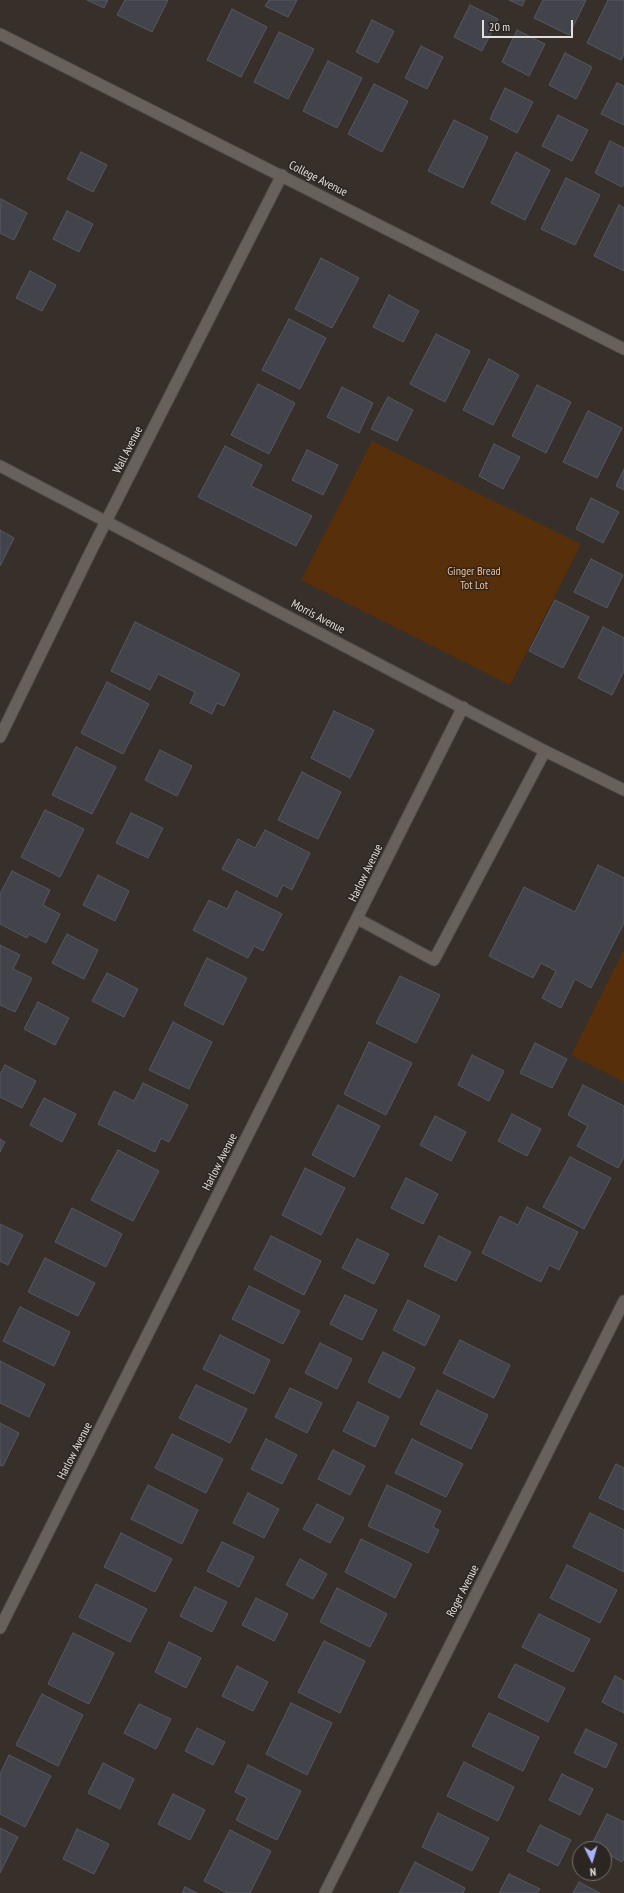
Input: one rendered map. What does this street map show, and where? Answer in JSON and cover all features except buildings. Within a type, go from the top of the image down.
[{"type":"street","name":"College Avenue","points":[[0,34],[282,175],[624,349]]},
{"type":"street","name":"Wall Avenue","points":[[0,737],[107,521],[282,175]]},
{"type":"street","name":"Morris Avenue","points":[[0,466],[545,751],[624,790]]},
{"type":"street","name":"Harlow Avenue","points":[[0,1628],[358,919],[463,707]]},
{"type":"street","points":[[358,919],[434,960],[545,751]]},
{"type":"street","name":"Roger Avenue","points":[[325,1893],[624,1301]]},
{"type":"green space","name":"Ginger Bread Tot Lot","points":[[372,441],[581,544],[510,685],[301,580]]},
{"type":"green space","points":[[624,949],[624,1082],[571,1055]]}]
